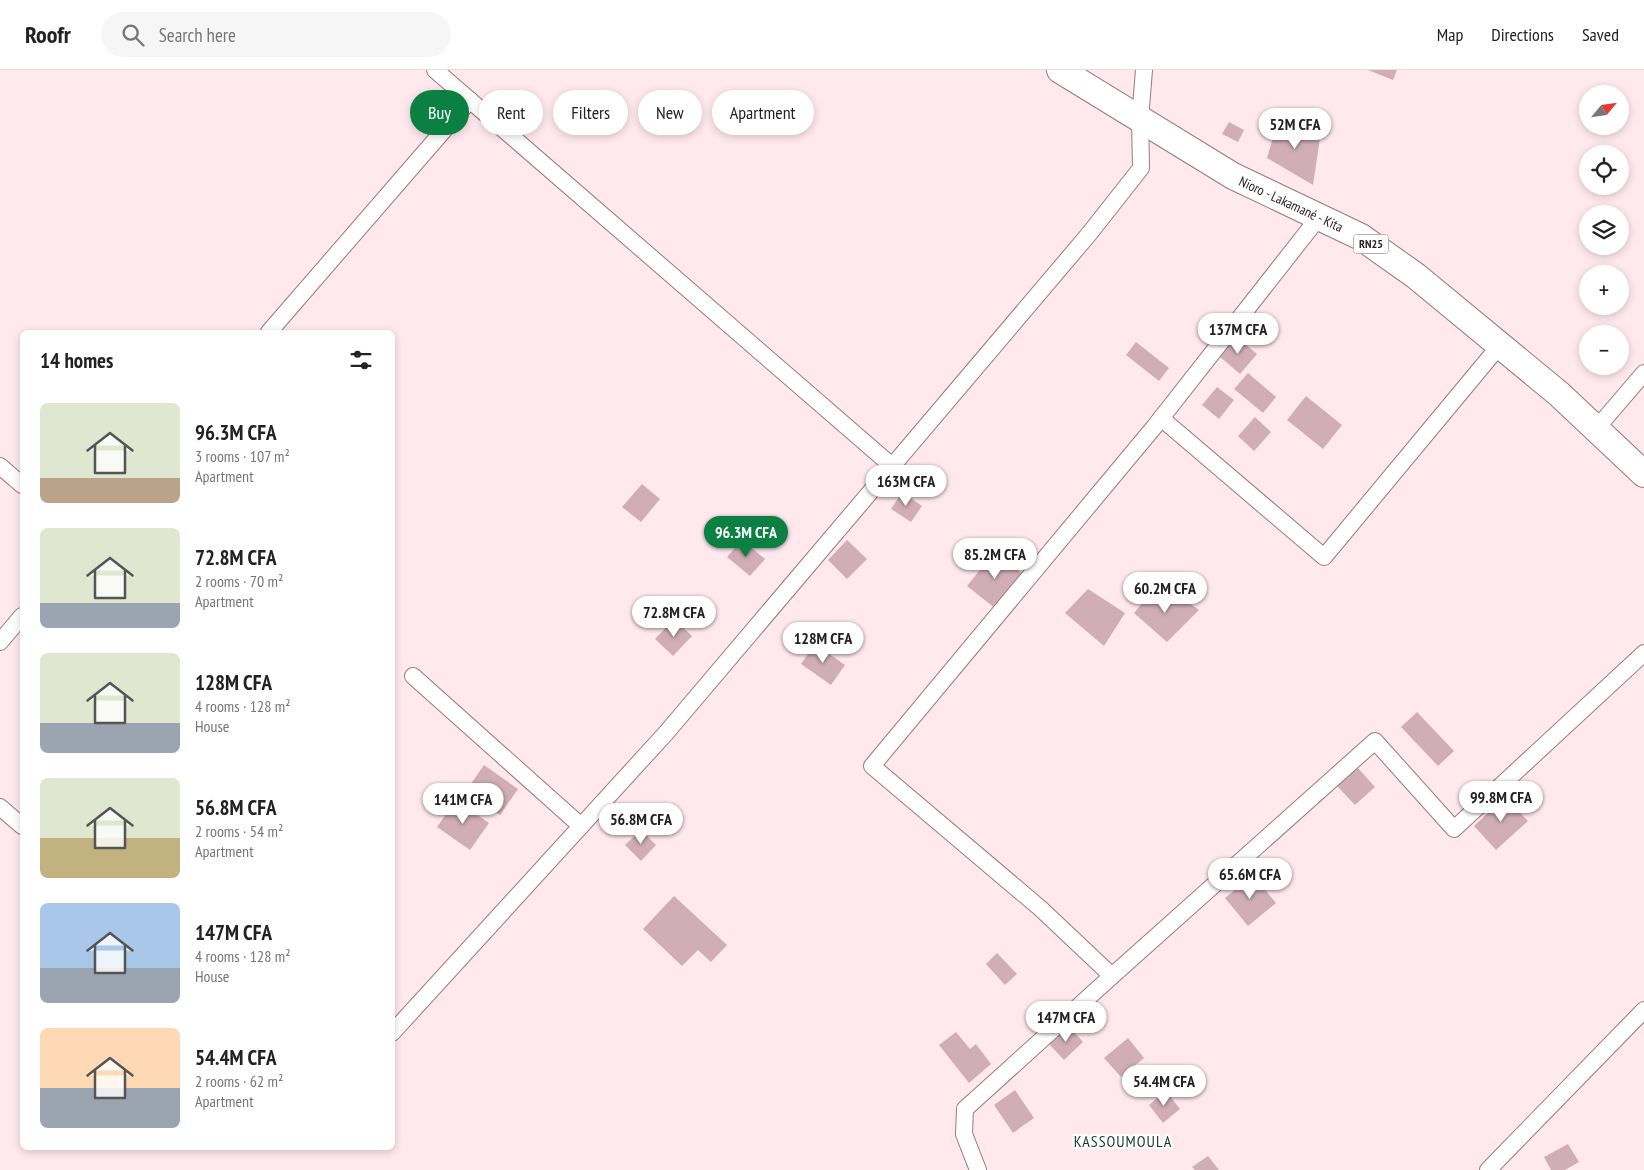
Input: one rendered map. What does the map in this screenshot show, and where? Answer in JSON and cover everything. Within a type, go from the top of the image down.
[{"type":"main road","name":"Nioro - Lakamané - Kita","points":[[1060,70],[1233,176],[1361,237],[1416,276],[1559,394],[1644,474]]},
{"type":"street","points":[[435,70],[892,466]]},
{"type":"street","points":[[395,1030],[666,733],[1089,234],[1141,168],[1140,119],[1144,70]]},
{"type":"street","points":[[271,330],[470,100]]},
{"type":"street","points":[[1112,976],[1040,908],[872,766],[1161,418],[1318,217]]},
{"type":"street","points":[[1161,418],[1324,557],[1500,345]]},
{"type":"street","points":[[1596,429],[1644,373]]},
{"type":"street","points":[[0,466],[20,483]]},
{"type":"street","points":[[0,642],[20,618]]},
{"type":"street","points":[[978,1170],[964,1134],[965,1109],[1375,741],[1454,828],[1644,653]]},
{"type":"street","points":[[413,676],[581,826]]},
{"type":"street","points":[[0,806],[20,824]]},
{"type":"street","points":[[1488,1170],[1644,1010]]},
{"type":"building","points":[[1368,70],[1397,70],[1393,80]]},
{"type":"building","points":[[1279,117],[1320,138],[1313,185],[1267,158]]},
{"type":"building","points":[[1229,122],[1244,130],[1238,142],[1222,134]]},
{"type":"building","points":[[1235,336],[1257,354],[1240,374],[1219,356]]},
{"type":"building","points":[[1136,342],[1169,368],[1159,381],[1126,355]]},
{"type":"building","points":[[1248,373],[1276,397],[1263,413],[1234,389]]},
{"type":"building","points":[[1217,387],[1234,400],[1219,419],[1202,405]]},
{"type":"building","points":[[1306,396],[1342,425],[1323,449],[1287,420]]},
{"type":"building","points":[[1255,417],[1271,432],[1254,451],[1238,436]]},
{"type":"building","points":[[642,484],[660,499],[641,522],[622,507]]},
{"type":"building","points":[[902,492],[922,506],[911,522],[891,509]]},
{"type":"building","points":[[742,540],[765,559],[750,576],[727,557]]},
{"type":"building","points":[[847,540],[867,559],[847,579],[828,560]]},
{"type":"building","points":[[994,552],[1023,574],[996,609],[967,586]]},
{"type":"building","points":[[1156,587],[1172,603],[1179,596],[1199,610],[1167,642],[1134,613]]},
{"type":"building","points":[[1088,589],[1125,613],[1104,646],[1065,613]]},
{"type":"building","points":[[674,619],[692,636],[673,656],[655,639]]},
{"type":"building","points":[[815,644],[845,665],[831,685],[801,664]]},
{"type":"building","points":[[1417,712],[1454,751],[1438,766],[1401,727]]},
{"type":"building","points":[[484,765],[518,789],[500,815],[466,791]]},
{"type":"building","points":[[1358,768],[1375,787],[1355,805],[1337,786]]},
{"type":"building","points":[[1505,797],[1528,821],[1496,850],[1474,826]]},
{"type":"building","points":[[456,800],[489,823],[470,850],[437,827]]},
{"type":"building","points":[[641,830],[656,845],[641,861],[625,845]]},
{"type":"building","points":[[1253,875],[1276,903],[1248,926],[1225,898]]},
{"type":"building","points":[[674,896],[727,945],[711,962],[698,950],[682,966],[643,929]]},
{"type":"building","points":[[997,953],[1017,974],[1005,985],[986,964]]},
{"type":"building","points":[[1068,1025],[1083,1042],[1064,1060],[1049,1044]]},
{"type":"building","points":[[956,1032],[970,1049],[976,1044],[991,1064],[969,1083],[939,1045]]},
{"type":"building","points":[[1128,1038],[1144,1058],[1121,1077],[1104,1058]]},
{"type":"building","points":[[1015,1090],[1034,1118],[1013,1133],[994,1105]]},
{"type":"building","points":[[1166,1091],[1180,1109],[1163,1123],[1149,1105]]},
{"type":"building","points":[[1568,1144],[1579,1162],[1565,1170],[1551,1170],[1544,1157]]},
{"type":"building","points":[[1208,1156],[1219,1170],[1195,1170],[1192,1167]]},
{"type":"district","name":"KASSOUMOULA","points":[[1123,1141]]}]
